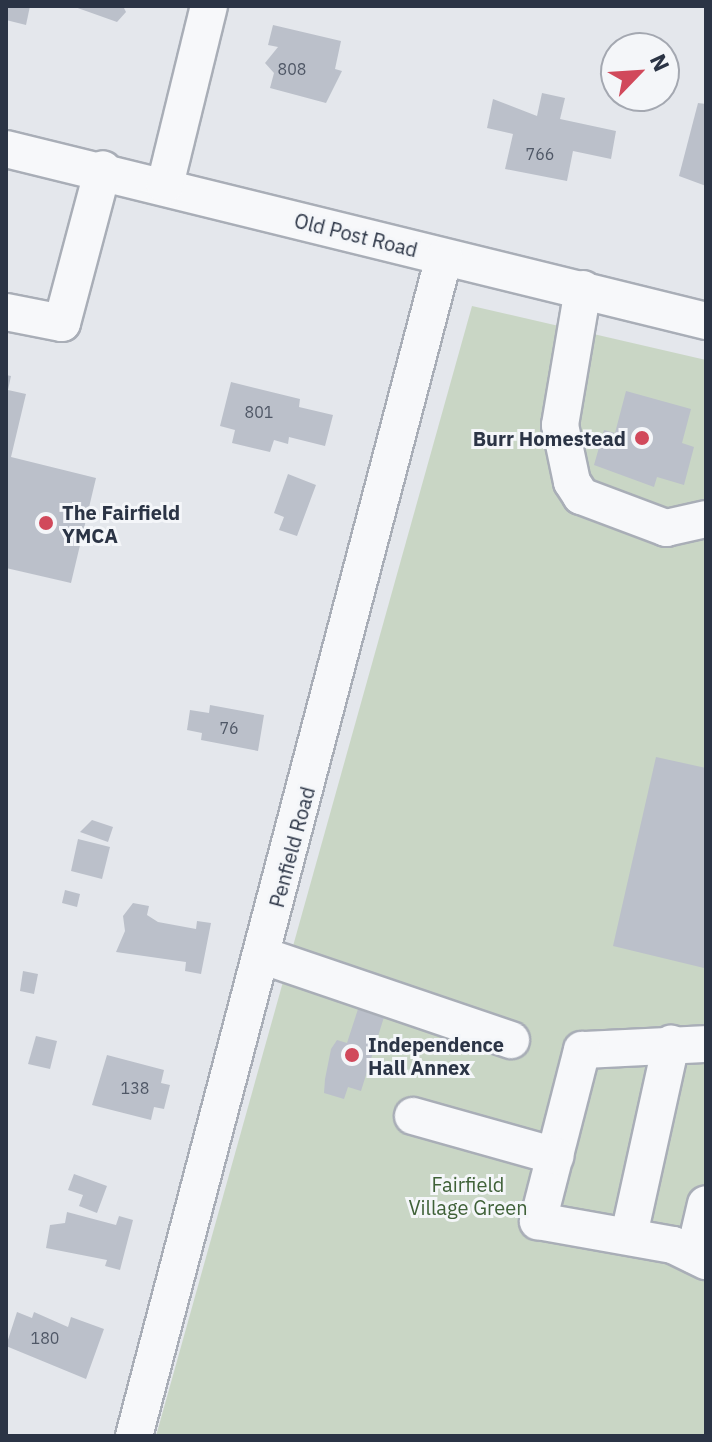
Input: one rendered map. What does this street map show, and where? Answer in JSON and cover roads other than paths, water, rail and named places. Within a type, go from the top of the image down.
[{"type":"street","points":[[165,185],[209,6]]},
{"type":"street","name":"Old Post Road","points":[[6,149],[103,169],[706,321]]},
{"type":"street","points":[[6,312],[62,323],[103,169]]},
{"type":"street","name":"Penfield Road","points":[[134,1436],[264,956],[444,257]]},
{"type":"street","points":[[583,289],[560,425],[572,482],[581,496],[666,528],[706,519]]},
{"type":"street","points":[[264,956],[511,1040]]},
{"type":"street","points":[[706,1044],[671,1044],[642,1052],[582,1050],[538,1221],[629,1235],[700,1258],[706,1204]]},
{"type":"street","points":[[629,1235],[671,1044]]},
{"type":"street","points":[[413,1116],[555,1156]]},
{"type":"place","name":"Burr Homestead","points":[[642,438]]},
{"type":"place","name":"The Fairfield YMCA","points":[[46,523]]},
{"type":"place","name":"Independence Hall Annex","points":[[352,1055]]},
{"type":"park label","name":"Fairfield Village Green","points":[[468,1196]]}]
